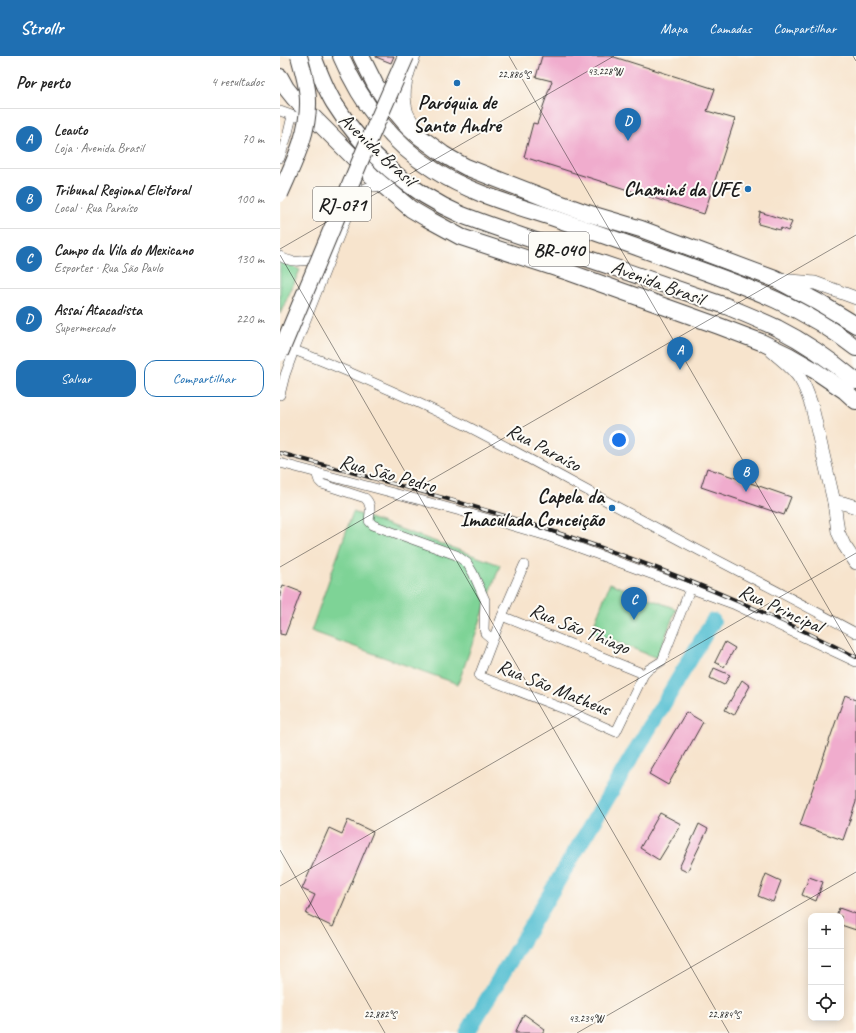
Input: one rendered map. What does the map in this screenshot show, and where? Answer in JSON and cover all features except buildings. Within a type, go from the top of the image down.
[{"type":"highway","points":[[280,194],[304,136],[308,117],[308,93],[299,56]]},
{"type":"highway","name":"Avenida Brasil","points":[[313,56],[334,102],[357,136],[372,154],[387,168],[416,190],[462,215],[726,306],[755,318],[778,328],[804,343],[827,358],[856,381]]},
{"type":"highway","name":"Avenida Brasil","points":[[341,56],[355,86],[376,118],[390,135],[416,158],[445,177],[471,190],[504,202],[664,256],[749,287],[814,319],[856,348]]},
{"type":"highway","name":"Avenida Brasil","points":[[361,56],[384,98],[407,125],[420,137],[453,160],[466,167],[518,188],[586,213],[641,229],[781,283],[818,302],[856,325]]},
{"type":"highway","name":"RJ-071","points":[[280,331],[398,56]]},
{"type":"highway","name":"RJ-071","points":[[287,351],[366,147],[406,56]]},
{"type":"highway","name":"Avenida Brasil","points":[[280,77],[286,88],[301,105],[372,176],[428,219],[461,237],[571,272],[761,342],[814,370],[845,391],[856,401]]},
{"type":"highway","points":[[416,190],[466,226],[565,264],[571,272]]},
{"type":"highway","points":[[781,283],[856,334]]},
{"type":"main road","points":[[414,56],[408,72],[404,93],[406,111],[420,137]]},
{"type":"main road","points":[[781,283],[815,283],[856,298]]},
{"type":"main road","points":[[761,342],[792,368],[801,379],[812,407],[834,502],[838,532],[844,546],[856,562]]},
{"type":"main road","points":[[834,502],[856,507]]},
{"type":"street","points":[[280,111],[325,128]]},
{"type":"street","points":[[280,158],[288,133],[296,118]]},
{"type":"street","points":[[280,179],[299,134],[296,118]]},
{"type":"street","points":[[280,394],[285,375],[287,351],[330,257],[355,196],[357,176],[351,155]]},
{"type":"street","points":[[355,196],[366,187],[372,186],[387,189]]},
{"type":"street","points":[[280,256],[296,262],[330,257]]},
{"type":"street","name":"Rua Paraíso","points":[[287,351],[340,368],[463,425],[528,458],[856,633]]},
{"type":"street","name":"Rua São Pedro","points":[[280,463],[441,505],[541,535],[690,589]]},
{"type":"street","points":[[316,472],[322,484],[365,498],[371,505],[369,521],[373,525],[456,555],[467,563],[485,600],[484,629],[485,633],[492,639],[524,564]]},
{"type":"street","points":[[644,674],[662,661],[690,589]]},
{"type":"street","name":"Rua Principal","points":[[690,589],[733,604],[856,662]]},
{"type":"street","name":"Rua São Thiago","points":[[502,616],[644,674]]},
{"type":"street","name":"Rua São Matheus","points":[[492,639],[479,676],[567,710],[616,732],[644,674]]},
{"type":"green space","points":[[280,260],[300,270],[280,314]]},
{"type":"green space","points":[[353,512],[500,565],[458,684],[311,631]]},
{"type":"green space","points":[[610,583],[676,609],[657,658],[591,632]]},
{"type":"waterway","points":[[467,1033],[713,621]]},
{"type":"railway","points":[[280,453],[475,507],[540,527],[621,555],[740,602],[856,657]]},
{"type":"place","name":"Paróquia de Santo Andre","points":[[457,83]]},
{"type":"place","name":"Assaí Atacadista","points":[[628,141]]},
{"type":"place","name":"Chaminé da UFE","points":[[748,189]]},
{"type":"place","name":"Leauto","points":[[680,370]]},
{"type":"place","name":"Tribunal Regional Eleitoral","points":[[746,492]]},
{"type":"place","name":"Capela da Imaculada Conceição","points":[[612,508]]},
{"type":"place","name":"Campo da Vila do Mexicano","points":[[634,620]]}]
